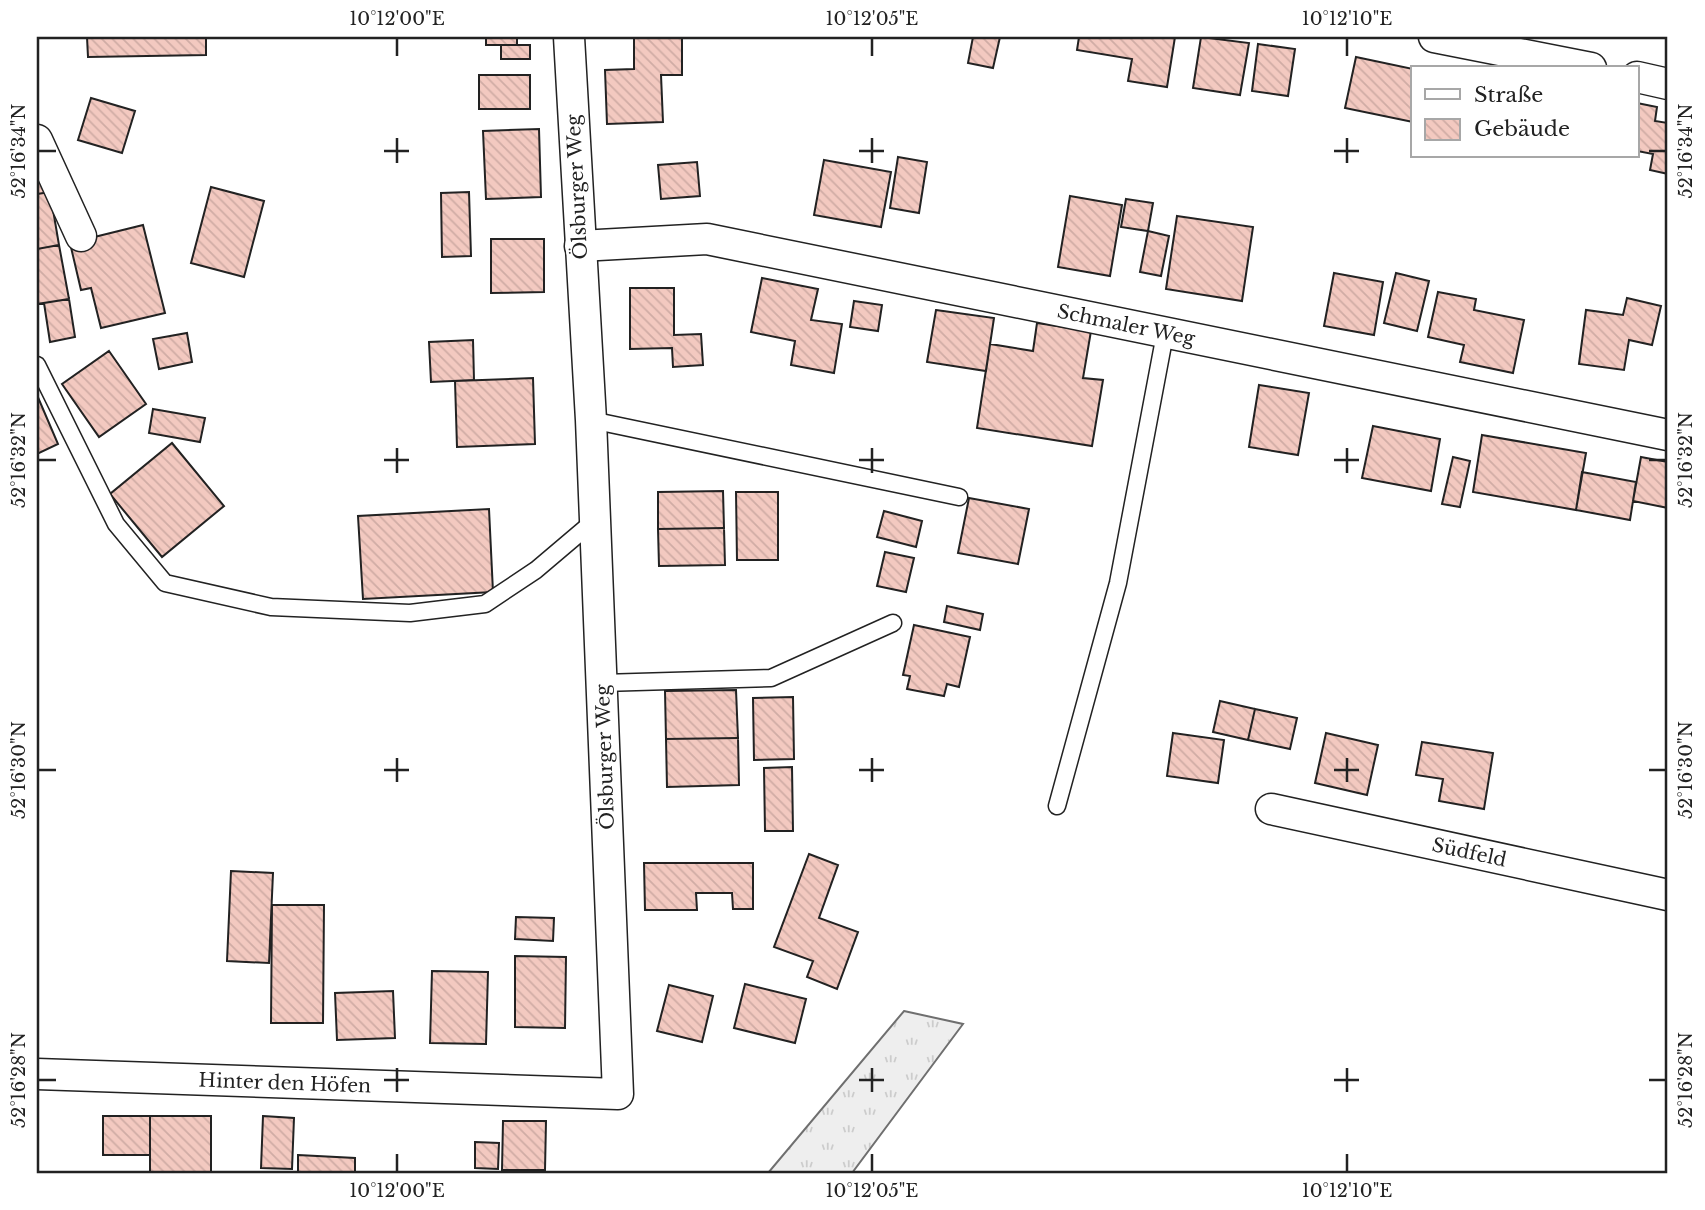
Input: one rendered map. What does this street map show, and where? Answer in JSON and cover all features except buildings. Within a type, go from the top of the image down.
[{"type":"street","name":"Ölsburger Weg","points":[[569,37],[591,421],[618,1094]]},
{"type":"street","points":[[1434,37],[1581,66]]},
{"type":"street","points":[[1638,77],[1668,84]]},
{"type":"street","points":[[37,140],[81,236]]},
{"type":"street","name":"Schmaler Weg","points":[[580,246],[707,239],[1668,435]]},
{"type":"street","name":"Südfeld","points":[[1271,808],[1668,895]]},
{"type":"street","name":"Hinter den Höfen","points":[[37,1074],[618,1094]]},
{"type":"lane","points":[[1057,806],[1118,583],[1165,334]]},
{"type":"lane","points":[[37,365],[116,524],[165,583],[271,607],[410,613],[485,604],[537,570],[595,520]]},
{"type":"lane","points":[[591,421],[959,497]]},
{"type":"lane","points":[[603,683],[771,677],[893,623]]},
{"type":"green space","points":[[904,1011],[963,1024],[852,1173],[768,1173]]}]
